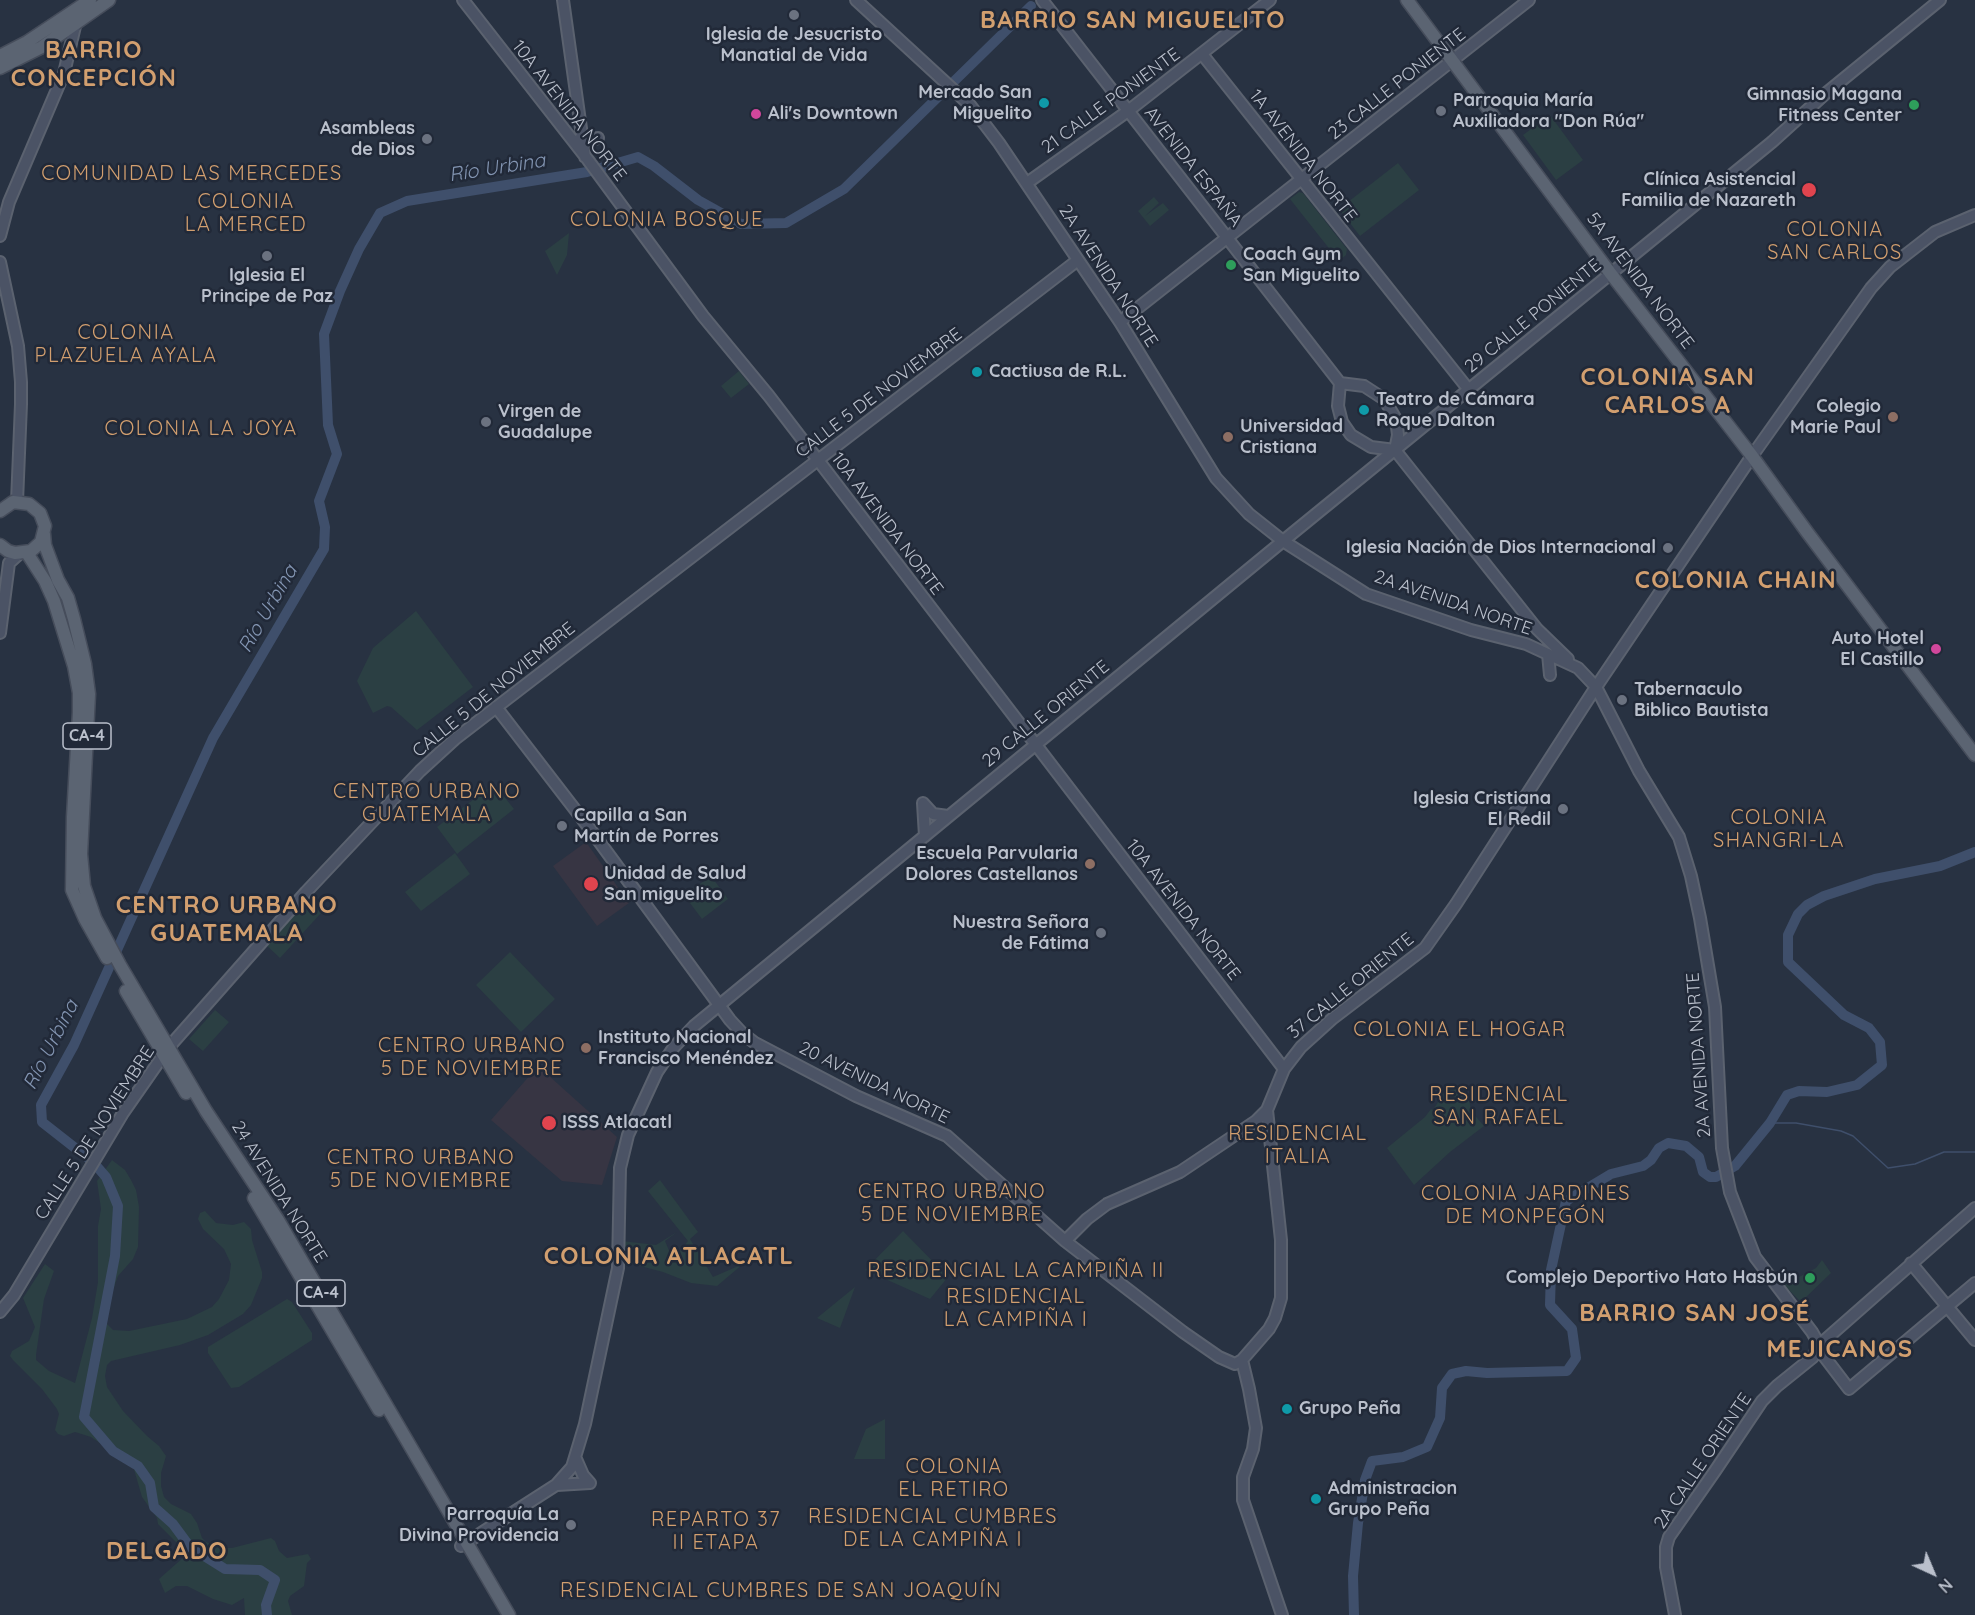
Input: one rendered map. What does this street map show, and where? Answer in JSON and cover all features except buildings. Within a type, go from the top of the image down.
[{"type":"main road","points":[[0,68],[42,47],[90,0]]},
{"type":"main road","points":[[0,56],[97,0]]},
{"type":"main road","points":[[0,63],[36,44],[78,11],[109,0]]},
{"type":"main road","name":"5A AVENIDA NORTE","points":[[1407,0],[1975,755]]},
{"type":"main road","name":"CA-4","points":[[0,496],[29,504],[38,510],[45,523],[45,545],[71,608],[85,664],[88,704],[81,854],[86,896],[104,944],[166,1051]]},
{"type":"main road","points":[[0,511],[15,502]]},
{"type":"main road","points":[[0,545],[8,551],[23,553],[38,546],[44,534]]},
{"type":"main road","name":"CA-4","points":[[23,553],[45,581],[54,601],[74,666],[80,712],[73,817],[72,890],[85,919],[104,944]]},
{"type":"main road","name":"24 AVENIDA NORTE","points":[[166,1051],[464,1544]]},
{"type":"main road","name":"CA-4","points":[[464,1544],[501,1615]]},
{"type":"main road","name":"CA-4","points":[[464,1544],[509,1615]]},
{"type":"street","name":"10A AVENIDA NORTE","points":[[463,0],[587,158],[703,316],[818,460],[1284,1069]]},
{"type":"street","points":[[563,0],[587,158]]},
{"type":"street","name":"2A AVENIDA NORTE","points":[[856,0],[962,97],[999,143],[1120,322],[1216,478],[1249,514],[1283,541],[1366,594],[1471,630],[1526,645],[1581,671],[1596,687],[1639,771],[1679,837],[1691,876],[1715,1007],[1722,1142],[1730,1192],[1755,1257],[1812,1332],[1817,1340],[1817,1347],[1849,1389],[1947,1307]]},
{"type":"street","name":"AVENIDA ESPAÑA","points":[[1042,0],[1340,383]]},
{"type":"street","name":"21 CALLE PONIENTE","points":[[1027,183],[1128,111],[1270,0]]},
{"type":"street","name":"23 CALLE PONIENTE","points":[[1120,322],[1529,0]]},
{"type":"street","name":"29 CALLE PONIENTE","points":[[1395,450],[1772,142],[1825,94],[1940,0]]},
{"type":"street","points":[[0,236],[9,202],[63,73],[78,11]]},
{"type":"street","name":"1A AVENIDA NORTE","points":[[1202,54],[1468,390]]},
{"type":"street","points":[[557,121],[568,124],[575,121],[579,114]]},
{"type":"street","points":[[567,134],[583,141],[598,138]]},
{"type":"street","name":"37 CALLE ORIENTE","points":[[1065,1241],[1087,1219],[1107,1204],[1180,1172],[1249,1126],[1267,1110],[1284,1069],[1297,1051],[1313,1035],[1425,948],[1456,904],[1596,687],[1752,456],[1871,288],[1890,267],[1935,232],[1975,215]]},
{"type":"street","name":"CALLE 5 DE NOVIEMBRE","points":[[0,1312],[14,1295],[137,1090],[166,1051],[374,819],[455,739],[1078,260]]},
{"type":"street","points":[[0,262],[18,346],[20,373],[21,404],[15,502]]},
{"type":"street","points":[[1395,450],[1379,449],[1364,444],[1346,428],[1338,406],[1340,383],[1364,386],[1384,399],[1393,412],[1397,427],[1395,450],[1537,629],[1581,671],[1602,671],[1611,666]]},
{"type":"street","name":"29 CALLE ORIENTE","points":[[576,1459],[618,1268],[620,1168],[628,1135],[657,1072],[674,1047],[719,1005],[1395,450]]},
{"type":"street","points":[[0,633],[9,563],[23,553]]},
{"type":"street","points":[[1526,645],[1535,639],[1537,629]]},
{"type":"street","points":[[1548,654],[1550,675]]},
{"type":"street","name":"20 AVENIDA NORTE","points":[[496,707],[742,1033],[755,1043],[856,1096],[947,1136],[1065,1241],[1200,1344],[1232,1364],[1237,1364],[1242,1360]]},
{"type":"street","points":[[925,836],[923,803],[933,814],[940,817],[948,816]]},
{"type":"street","points":[[1267,1110],[1281,1240],[1281,1298],[1278,1313],[1269,1329],[1242,1360],[1250,1389],[1256,1428],[1253,1449],[1243,1477],[1243,1500],[1282,1615]]},
{"type":"street","name":"2A CALLE ORIENTE","points":[[1675,1615],[1666,1567],[1666,1547],[1669,1537],[1762,1401],[1813,1357],[1817,1347],[1975,1208]]},
{"type":"street","points":[[1911,1263],[1975,1340]]},
{"type":"street","points":[[1947,1307],[1975,1282]]},
{"type":"street","points":[[556,1485],[590,1483],[583,1475],[576,1459]]},
{"type":"street","points":[[464,1544],[556,1485],[568,1474],[576,1459]]},
{"type":"shaded area","name":"Unidad de Salud San miguelito","points":[[586,842],[629,903],[597,926],[553,866]]},
{"type":"shaded area","name":"ISSS Atlacatl","points":[[538,1066],[617,1137],[602,1185],[562,1181],[491,1120]]},
{"type":"green space","points":[[1550,115],[1583,160],[1556,180],[1523,135]]},
{"type":"green space","points":[[1398,163],[1419,190],[1360,236],[1339,209]]},
{"type":"green space","points":[[1299,192],[1303,193],[1347,249],[1346,255],[1339,261],[1290,199]]},
{"type":"green space","points":[[1154,197],[1159,203],[1145,216],[1163,203],[1169,210],[1150,226],[1138,211]]},
{"type":"green space","points":[[569,233],[567,255],[557,275],[545,251]]},
{"type":"green space","points":[[739,371],[749,384],[731,398],[721,386]]},
{"type":"green space","points":[[416,611],[473,687],[417,730],[391,707],[387,706],[373,713],[357,681],[373,648]]},
{"type":"green space","points":[[494,784],[514,809],[457,854],[437,827]]},
{"type":"green space","points":[[455,853],[470,874],[421,911],[405,892]]},
{"type":"green space","points":[[711,876],[728,899],[702,919],[684,895]]},
{"type":"green space","points":[[307,897],[322,912],[280,958],[265,944]]},
{"type":"green space","points":[[510,952],[555,999],[521,1032],[476,985]]},
{"type":"green space","points":[[215,1010],[229,1022],[203,1051],[189,1039]]},
{"type":"green space","points":[[1449,1085],[1469,1098],[1471,1111],[1484,1126],[1450,1152],[1414,1185],[1387,1148],[1425,1117],[1431,1109],[1433,1110]]},
{"type":"green space","points":[[112,1160],[125,1170],[131,1180],[136,1190],[139,1207],[138,1247],[133,1259],[118,1276],[108,1304],[105,1322],[113,1330],[129,1331],[187,1319],[212,1307],[219,1299],[229,1280],[231,1264],[224,1249],[203,1229],[198,1219],[200,1213],[205,1211],[216,1223],[233,1225],[244,1222],[251,1229],[262,1278],[251,1305],[243,1314],[208,1335],[180,1345],[111,1361],[107,1365],[105,1376],[107,1387],[123,1411],[159,1446],[166,1456],[161,1473],[164,1497],[171,1504],[191,1514],[206,1542],[221,1548],[232,1548],[271,1538],[275,1541],[279,1551],[287,1558],[308,1554],[311,1559],[307,1563],[304,1586],[290,1596],[288,1601],[292,1615],[245,1615],[244,1598],[232,1605],[213,1599],[187,1586],[176,1586],[165,1593],[159,1579],[185,1556],[184,1550],[158,1524],[157,1518],[142,1497],[133,1466],[91,1437],[75,1432],[64,1436],[58,1434],[55,1430],[59,1414],[57,1409],[42,1389],[10,1356],[12,1351],[29,1341],[35,1327],[23,1298],[45,1264],[54,1271],[44,1299],[36,1360],[49,1371],[75,1383],[92,1318],[98,1282],[98,1226],[101,1209],[97,1181]]},
{"type":"green space","points":[[660,1180],[698,1232],[690,1239],[713,1277],[743,1264],[717,1286],[691,1283],[663,1272],[621,1261],[622,1241],[656,1245],[677,1232],[665,1241],[673,1260],[688,1241],[648,1191]]},
{"type":"green space","points":[[903,1231],[948,1277],[930,1299],[865,1270]]},
{"type":"green space","name":"Complejo Deportivo Hato Hasbún","points":[[1822,1260],[1831,1273],[1804,1299],[1799,1300],[1784,1285],[1816,1268]]},
{"type":"green space","points":[[855,1287],[840,1328],[817,1318]]},
{"type":"green space","points":[[287,1299],[292,1302],[312,1333],[312,1340],[239,1387],[231,1388],[208,1353],[208,1347]]},
{"type":"green space","points":[[885,1419],[885,1459],[854,1459],[866,1429]]},
{"type":"waterway","name":"Río Urbina","points":[[267,1615],[266,1605],[275,1580],[260,1570],[225,1569],[190,1547],[173,1524],[154,1507],[150,1483],[138,1466],[113,1451],[84,1417],[115,1256],[118,1206],[106,1177],[93,1162],[42,1122],[41,1105],[74,1045],[213,738],[324,549],[325,527],[319,501],[337,454],[328,425],[324,334],[359,249],[380,213],[407,201],[587,172],[638,157],[654,166],[698,200],[741,224],[786,223],[844,189],[1031,6]]},
{"type":"waterway","points":[[1354,1615],[1353,1576],[1358,1523],[1365,1480],[1372,1461],[1403,1457],[1427,1447],[1440,1418],[1442,1388],[1452,1374],[1466,1371],[1487,1373],[1567,1371],[1576,1358],[1572,1329],[1550,1305],[1551,1270],[1566,1201],[1611,1174],[1643,1166],[1651,1160],[1659,1148],[1668,1143],[1686,1146],[1699,1157],[1703,1172],[1710,1177],[1716,1177],[1735,1166],[1770,1123],[1787,1095],[1799,1091],[1827,1092],[1857,1085],[1882,1065],[1880,1042],[1869,1028],[1844,1015],[1788,962],[1788,935],[1798,914],[1807,905],[1824,896],[1875,879],[1940,866],[1975,852]]},
{"type":"waterway","points":[[1770,1123],[1796,1123],[1841,1131],[1853,1136],[1888,1168],[1915,1164],[1944,1152],[1975,1152]]},
{"type":"place","name":"Iglesia de Jesucristo Manatial de Vida","points":[[794,15]]},
{"type":"place","name":"Mercado San Miguelito","points":[[1044,103]]},
{"type":"place","name":"Gimnasio Magana Fitness Center","points":[[1914,105]]},
{"type":"place","name":"Parroquia María Auxiliadora \"Don Rúa\"","points":[[1441,111]]},
{"type":"place","name":"Ali's Downtown","points":[[756,114]]},
{"type":"place","name":"Asambleas de Dios","points":[[427,139]]},
{"type":"place","name":"Clínica Asistencial Familia de Nazareth","points":[[1809,190]]},
{"type":"place","name":"Iglesia El Principe de Paz","points":[[267,256]]},
{"type":"place","name":"Coach Gym San Miguelito","points":[[1231,265]]},
{"type":"place","name":"Cactiusa de R.L.","points":[[977,372]]},
{"type":"place","name":"Teatro de Cámara Roque Dalton","points":[[1364,410]]},
{"type":"place","name":"Colegio Marie Paul","points":[[1893,417]]},
{"type":"place","name":"Virgen de Guadalupe","points":[[486,422]]},
{"type":"place","name":"Universidad Cristiana","points":[[1228,437]]},
{"type":"place","name":"Iglesia Nación de Dios Internacional","points":[[1668,548]]},
{"type":"place","name":"Auto Hotel El Castillo","points":[[1936,649]]},
{"type":"place","name":"Tabernaculo Biblico Bautista","points":[[1622,700]]},
{"type":"place","name":"Iglesia Cristiana El Redil","points":[[1563,809]]},
{"type":"place","name":"Capilla a San Martín de Porres","points":[[562,826]]},
{"type":"place","name":"Escuela Parvularia Dolores Castellanos","points":[[1090,864]]},
{"type":"place","name":"Unidad de Salud San miguelito","points":[[591,884]]},
{"type":"place","name":"Nuestra Señora de Fátima","points":[[1101,933]]},
{"type":"place","name":"Instituto Nacional Francisco Menéndez","points":[[586,1048]]},
{"type":"place","name":"ISSS Atlacatl","points":[[549,1123]]},
{"type":"place","name":"Complejo Deportivo Hato Hasbún","points":[[1810,1278]]},
{"type":"place","name":"Grupo Peña","points":[[1287,1409]]},
{"type":"place","name":"Administracion Grupo Peña","points":[[1316,1499]]},
{"type":"place","name":"Parroquía La Divina Providencia","points":[[571,1525]]},
{"type":"district","name":"BARRIO SAN MIGUELITO","points":[[1133,21]]},
{"type":"district","name":"BARRIO CONCEPCIÓN","points":[[94,65]]},
{"type":"district","name":"COMUNIDAD LAS MERCEDES","points":[[192,174]]},
{"type":"district","name":"COLONIA LA MERCED","points":[[246,214]]},
{"type":"district","name":"COLONIA BOSQUE","points":[[667,220]]},
{"type":"district","name":"COLONIA SAN CARLOS","points":[[1835,242]]},
{"type":"district","name":"COLONIA PLAZUELA AYALA","points":[[126,344]]},
{"type":"district","name":"COLONIA SAN CARLOS A","points":[[1668,392]]},
{"type":"district","name":"COLONIA LA JOYA","points":[[201,429]]},
{"type":"district","name":"COLONIA CHAIN","points":[[1736,581]]},
{"type":"district","name":"CENTRO URBANO GUATEMALA","points":[[427,804]]},
{"type":"district","name":"COLONIA SHANGRI-LA","points":[[1779,830]]},
{"type":"district","name":"CENTRO URBANO GUATEMALA","points":[[227,920]]},
{"type":"district","name":"COLONIA EL HOGAR","points":[[1460,1030]]},
{"type":"district","name":"CENTRO URBANO 5 DE NOVIEMBRE","points":[[472,1058]]},
{"type":"district","name":"RESIDENCIAL SAN RAFAEL","points":[[1499,1106]]},
{"type":"district","name":"RESIDENCIAL ITALIA","points":[[1298,1146]]},
{"type":"district","name":"CENTRO URBANO 5 DE NOVIEMBRE","points":[[421,1170]]},
{"type":"district","name":"CENTRO URBANO 5 DE NOVIEMBRE","points":[[952,1204]]},
{"type":"district","name":"COLONIA JARDINES DE MONPEGÓN","points":[[1526,1206]]},
{"type":"district","name":"COLONIA ATLACATL","points":[[669,1257]]},
{"type":"district","name":"RESIDENCIAL LA CAMPIÑA II","points":[[1016,1271]]},
{"type":"district","name":"RESIDENCIAL LA CAMPIÑA I","points":[[1016,1308]]},
{"type":"district","name":"BARRIO SAN JOSÉ","points":[[1695,1314]]},
{"type":"district","name":"MEJICANOS","points":[[1840,1350]]},
{"type":"district","name":"COLONIA EL RETIRO","points":[[954,1478]]},
{"type":"district","name":"RESIDENCIAL CUMBRES DE LA CAMPIÑA I","points":[[933,1528]]},
{"type":"district","name":"REPARTO 37 II ETAPA","points":[[716,1532]]},
{"type":"district","name":"DELGADO","points":[[167,1552]]},
{"type":"district","name":"RESIDENCIAL CUMBRES DE SAN JOAQUÍN","points":[[781,1591]]}]
